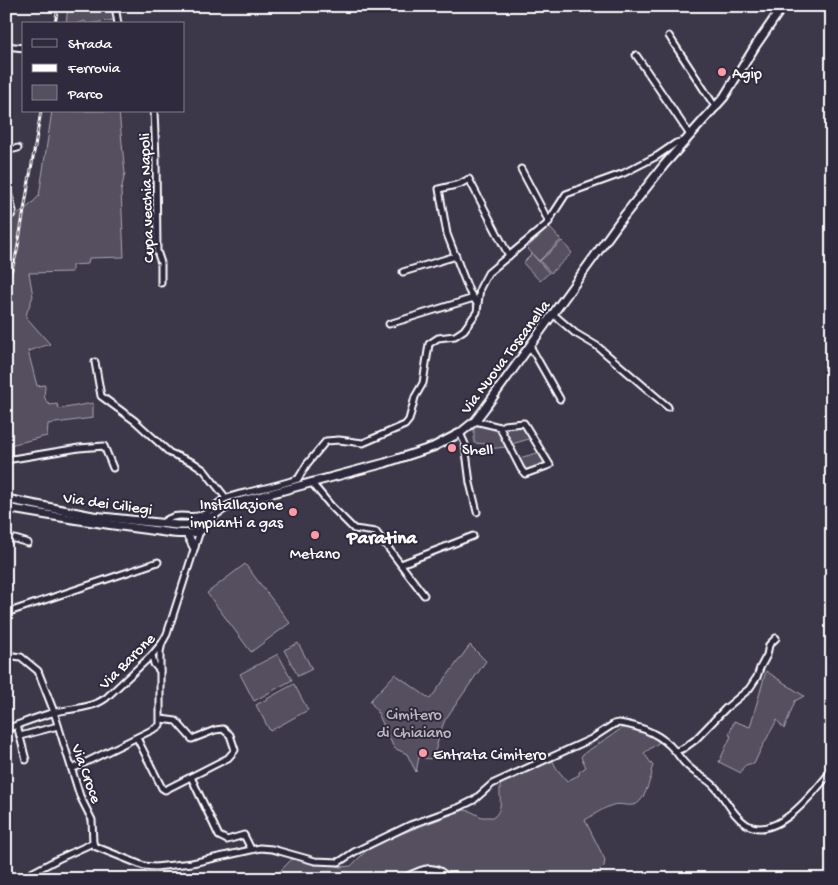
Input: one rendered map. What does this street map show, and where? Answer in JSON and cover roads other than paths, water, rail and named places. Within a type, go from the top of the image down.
[{"type":"main road","name":"Via Nuova Toscanella","points":[[206,519],[235,503],[424,451],[460,433],[474,421],[620,221],[664,165],[716,108],[756,45],[784,6]]},
{"type":"main road","name":"Via dei Ciliegi","points":[[6,499],[93,516],[162,523],[185,525],[206,519]]},
{"type":"main road","name":"Via dei Ciliegi","points":[[6,508],[92,523],[187,534],[200,531]]},
{"type":"main road","name":"Via Nuova Toscanella","points":[[200,531],[215,514]]},
{"type":"main road","points":[[185,525],[195,526],[200,531]]},
{"type":"main road","points":[[187,534],[194,547]]},
{"type":"street","points":[[115,6],[118,22]]},
{"type":"street","points":[[669,36],[716,108]]},
{"type":"street","points":[[6,46],[22,48]]},
{"type":"street","points":[[162,523],[170,517],[197,516],[208,512],[216,503],[226,498],[298,479],[307,464],[326,441],[339,440],[363,443],[404,425],[409,420],[415,397],[423,383],[429,344],[438,338],[455,336],[464,330],[476,312],[480,288],[488,273],[546,226],[566,194],[624,173],[688,138],[636,55]]},
{"type":"street","name":"Cupa vecchia Napoli","points":[[154,112],[157,251],[161,263],[161,283]]},
{"type":"street","points":[[6,151],[18,148]]},
{"type":"street","points":[[521,169],[549,222]]},
{"type":"street","points":[[477,304],[447,234],[439,189],[460,184],[469,179],[509,256]]},
{"type":"street","points":[[6,185],[13,211],[11,215]]},
{"type":"street","points":[[403,272],[456,256]]},
{"type":"street","points":[[389,324],[474,298]]},
{"type":"street","points":[[553,314],[576,333],[597,346],[668,407]]},
{"type":"street","points":[[530,346],[560,399]]},
{"type":"street","points":[[95,362],[101,396],[134,421],[170,453],[194,463],[204,470],[226,498]]},
{"type":"street","points":[[474,421],[500,427],[525,424],[550,465],[525,474],[521,470],[500,427]]},
{"type":"street","points":[[460,433],[465,444],[470,483],[477,512]]},
{"type":"street","points":[[6,460],[79,448],[104,446],[114,468]]},
{"type":"street","points":[[311,482],[354,529],[376,532],[424,595]]},
{"type":"street","points":[[183,516],[185,525]]},
{"type":"street","name":"Via Barone","points":[[6,729],[54,712],[97,704],[152,656],[167,634],[200,531]]},
{"type":"street","points":[[401,564],[472,536]]},
{"type":"street","points":[[6,538],[28,543]]},
{"type":"street","points":[[6,613],[158,562]]},
{"type":"street","points":[[676,751],[695,740],[726,708],[748,689],[757,677],[767,655],[769,645],[776,638]]},
{"type":"street","points":[[157,664],[162,643]]},
{"type":"street","name":"Via Croce","points":[[6,655],[21,657],[38,671],[54,712],[81,799],[92,820],[93,843]]},
{"type":"street","points":[[72,769],[158,728],[161,718],[160,672],[155,656],[152,656]]},
{"type":"street","points":[[144,662],[157,664]]},
{"type":"street","points":[[137,738],[162,789],[167,789],[231,756],[235,748],[232,738],[222,728],[192,739],[176,721],[161,718]]},
{"type":"street","points":[[20,879],[58,858],[93,843],[94,846],[144,866],[154,867],[192,863],[251,849],[272,849],[314,861],[339,862],[354,852],[410,825],[474,800],[492,784],[591,739],[614,724],[622,724],[655,733],[676,751],[681,760],[691,770],[715,786],[731,809],[744,823],[752,827],[772,826],[792,814],[832,770]]},
{"type":"street","points":[[16,725],[26,760]]},
{"type":"street","points":[[20,736],[58,726]]},
{"type":"street","points":[[190,777],[220,836],[226,840],[244,835],[251,849]]},
{"type":"street","points":[[402,879],[433,868],[442,871],[449,879]]},
{"type":"railway","points":[[55,22],[58,6]]},
{"type":"railway","points":[[6,290],[17,251],[41,112]]},
{"type":"place","name":"Agip","points":[[722,72]]},
{"type":"place","name":"Shell","points":[[452,448]]},
{"type":"place","name":"Installazione impianti a gas","points":[[293,512]]},
{"type":"place","name":"Metano","points":[[315,535]]},
{"type":"place","name":"Entrata Cimitero","points":[[423,753]]},
{"type":"district","name":"Paratina","points":[[382,536]]},
{"type":"park label","name":"Cimitero di Chiaiano","points":[[414,722]]}]
